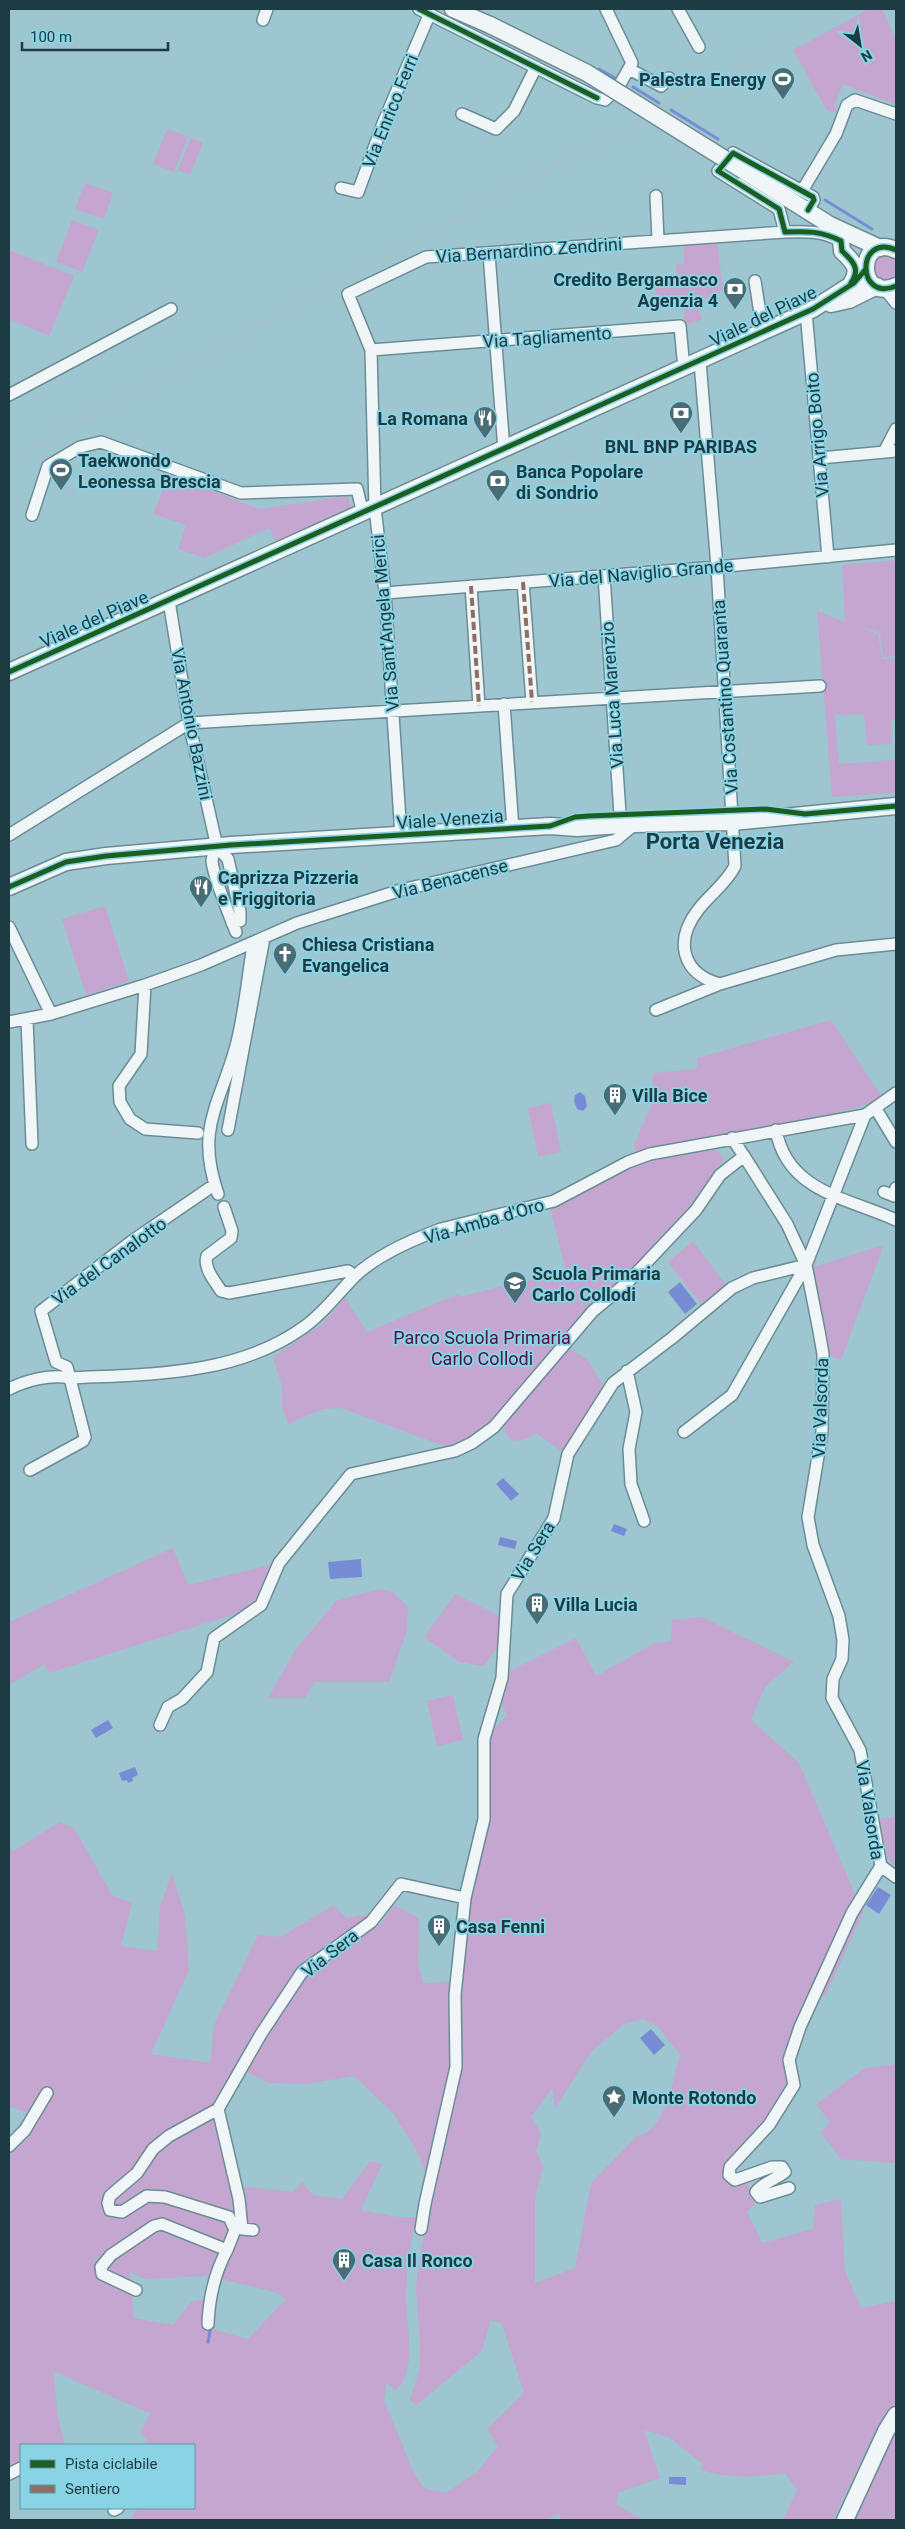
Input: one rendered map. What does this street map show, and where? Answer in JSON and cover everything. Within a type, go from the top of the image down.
[{"type":"street","points":[[263,20],[267,9]]},
{"type":"street","points":[[453,9],[490,25],[587,73],[830,225],[888,248]]},
{"type":"street","points":[[606,9],[632,63],[627,72],[661,86],[669,78]]},
{"type":"street","points":[[678,9],[699,47]]},
{"type":"street","name":"Via Enrico Ferri","points":[[341,188],[358,192],[424,11],[596,98],[605,100],[619,86],[627,72]]},
{"type":"street","points":[[462,114],[496,129],[514,111],[536,67]]},
{"type":"street","points":[[802,191],[836,134],[844,109],[850,102],[855,100],[896,114]]},
{"type":"street","points":[[785,232],[779,209],[718,171],[733,152],[814,199],[808,210]]},
{"type":"street","points":[[656,196],[658,240]]},
{"type":"street","points":[[830,225],[841,241],[860,255],[867,277],[886,287],[896,303]]},
{"type":"street","name":"Via Bernardino Zendrini","points":[[348,294],[426,257],[785,232],[814,231],[827,234],[841,241]]},
{"type":"street","points":[[841,241],[842,251],[854,262],[856,269],[856,274],[847,288]]},
{"type":"street","name":"Viale del Piave","points":[[9,672],[700,362],[811,310],[847,288],[865,267],[871,253],[888,248]]},
{"type":"street","points":[[488,254],[504,450]]},
{"type":"street","name":"Viale del Piave","points":[[755,281],[762,332]]},
{"type":"street","name":"Viale del Piave","points":[[811,310],[849,300],[886,287]]},
{"type":"street","name":"Via Sant'Angela Merici","points":[[348,294],[371,350],[369,511],[385,593],[401,836]]},
{"type":"street","points":[[9,395],[171,308]]},
{"type":"street","name":"Via Arrigo Boito","points":[[811,310],[828,557]]},
{"type":"street","name":"Via Tagliamento","points":[[371,350],[680,326],[684,369]]},
{"type":"street","name":"Via Costantino Quaranta","points":[[700,362],[717,567],[735,866],[728,879],[697,910],[686,934],[684,954],[692,969],[705,980],[720,984]]},
{"type":"street","points":[[884,452],[896,429]]},
{"type":"street","points":[[32,516],[48,466],[80,448],[101,442],[241,493],[357,490],[369,511]]},
{"type":"street","points":[[820,458],[896,450]]},
{"type":"street","name":"Via del Naviglio Grande","points":[[385,593],[717,567],[896,550]]},
{"type":"street","name":"Via Luca Marenzio","points":[[604,576],[620,814]]},
{"type":"street","points":[[523,582],[532,702]]},
{"type":"street","points":[[471,586],[479,706]]},
{"type":"street","name":"Via Antonio Bazzini","points":[[169,601],[189,722],[217,846],[228,859],[237,925]]},
{"type":"street","points":[[9,835],[189,722],[820,686]]},
{"type":"street","points":[[504,704],[513,828]]},
{"type":"street","name":"Viale Venezia","points":[[9,886],[66,862],[116,854],[513,828],[550,826],[577,828],[805,814],[896,806]]},
{"type":"street","name":"Viale Venezia","points":[[550,826],[575,817],[620,814],[733,817]]},
{"type":"street","name":"Via Benacense","points":[[9,1022],[50,1014],[146,985],[201,965],[297,923],[401,890],[616,840],[635,824]]},
{"type":"street","points":[[9,926],[50,1014]]},
{"type":"street","points":[[228,1130],[264,938]]},
{"type":"street","name":"Via del Canalotto","points":[[70,1378],[67,1367],[56,1362],[41,1311],[132,1242],[216,1189],[208,1150],[208,1130],[211,1114],[236,1046],[252,952],[251,943]]},
{"type":"street","points":[[656,1010],[720,984],[836,950],[896,944]]},
{"type":"street","points":[[146,985],[141,1054],[119,1086],[120,1102],[130,1119],[145,1129],[198,1133]]},
{"type":"street","points":[[26,1020],[32,1144]]},
{"type":"street","name":"Via Amba d'Oro","points":[[9,1389],[23,1382],[50,1377],[70,1378],[140,1374],[212,1367],[246,1358],[275,1346],[305,1327],[355,1276],[370,1264],[441,1229],[554,1201],[628,1162],[650,1154],[870,1112],[896,1094]]},
{"type":"street","points":[[684,1432],[732,1395],[806,1265],[870,1112],[896,1142]]},
{"type":"street","points":[[776,1130],[778,1142],[797,1175],[812,1186],[896,1220]]},
{"type":"street","name":"Via Valsorda","points":[[732,1138],[787,1224],[806,1265],[823,1354],[822,1432],[808,1517],[812,1545],[838,1616],[843,1640],[842,1659],[833,1679],[832,1698],[860,1750],[881,1866],[852,1913],[800,2027],[789,2060],[794,2085],[769,2125],[730,2167],[729,2175],[735,2180],[772,2167],[782,2167],[784,2172],[774,2181],[758,2188],[756,2192],[760,2197],[789,2188]]},
{"type":"street","points":[[160,1725],[168,1706],[182,1700],[208,1672],[214,1638],[261,1605],[279,1563],[351,1474],[455,1451],[472,1443],[494,1427],[593,1311],[628,1282],[696,1210],[720,1175],[744,1156]]},
{"type":"street","points":[[884,1192],[894,1196],[896,1188]]},
{"type":"street","points":[[224,1207],[232,1231],[231,1238],[208,1256],[206,1260],[206,1266],[221,1291],[229,1293],[348,1271],[355,1276]]},
{"type":"street","name":"Via Sera","points":[[421,2229],[456,2067],[455,1996],[465,1898],[484,1819],[484,1739],[502,1678],[506,1594],[554,1518],[568,1454],[613,1383],[672,1338],[732,1288],[753,1278],[806,1265]]},
{"type":"street","points":[[627,1371],[636,1412],[629,1449],[631,1484],[644,1521]]},
{"type":"street","points":[[30,1470],[83,1442],[85,1437],[70,1378]]},
{"type":"street","points":[[881,1866],[896,1877]]},
{"type":"street","name":"Via Sera","points":[[216,2107],[302,1972],[371,1922],[401,1884],[465,1898]]},
{"type":"street","points":[[10,2142],[25,2130],[47,2093]]},
{"type":"street","points":[[208,2324],[209,2304],[218,2267],[235,2230],[229,2217],[165,2197],[147,2196],[122,2212],[110,2210],[108,2203],[110,2196],[137,2173],[153,2149],[168,2136],[216,2107],[239,2199],[242,2229],[253,2230]]},
{"type":"street","points":[[136,2290],[102,2274],[101,2267],[111,2255],[154,2226],[162,2224],[227,2250]]},
{"type":"street","points":[[845,2520],[886,2431],[896,2414]]},
{"type":"green space","points":[[869,9],[882,9],[896,40],[896,105],[843,84],[834,106],[837,107],[835,112],[827,111],[793,50]]},
{"type":"green space","points":[[167,129],[188,137],[174,172],[153,164]]},
{"type":"green space","points":[[191,138],[203,143],[190,175],[178,170]]},
{"type":"green space","points":[[85,183],[113,193],[104,219],[75,209]]},
{"type":"green space","points":[[72,220],[99,230],[82,272],[56,262]]},
{"type":"green space","points":[[717,244],[723,289],[697,303],[702,319],[685,326],[683,297],[656,300],[655,286],[677,283],[676,265],[684,264],[683,246]]},
{"type":"green space","points":[[9,250],[74,276],[49,336],[9,319]]},
{"type":"green space","points":[[880,253],[896,257],[896,276],[891,280],[875,277],[871,264]]},
{"type":"green space","points":[[168,477],[192,483],[259,509],[348,496],[351,509],[276,541],[269,528],[205,558],[178,549],[186,525],[153,514]]},
{"type":"green space","points":[[896,560],[896,656],[883,657],[880,633],[849,623],[878,634],[882,659],[896,658],[896,719],[891,720],[892,744],[867,745],[864,714],[835,715],[839,764],[896,760],[896,793],[832,797],[817,611],[845,622],[842,565]]},
{"type":"green space","points":[[105,906],[129,981],[86,995],[62,919]]},
{"type":"green space","points":[[831,1020],[882,1097],[861,1106],[824,1116],[683,1142],[637,1154],[634,1145],[652,1103],[653,1073],[697,1069],[697,1058]]},
{"type":"green space","points":[[551,1103],[561,1152],[538,1157],[528,1108]]},
{"type":"green space","name":"Parco Scuola Primaria Carlo Collodi","points":[[713,1150],[718,1151],[724,1159],[685,1212],[629,1277],[487,1429],[452,1449],[341,1408],[323,1409],[288,1424],[282,1407],[282,1386],[273,1357],[322,1324],[345,1298],[367,1332],[458,1294],[459,1297],[566,1271],[550,1208],[640,1163]]},
{"type":"green space","points":[[693,1241],[726,1285],[701,1304],[668,1262]]},
{"type":"green space","points":[[884,1245],[841,1360],[828,1355],[817,1307],[813,1267]]},
{"type":"green space","points":[[569,1348],[587,1359],[606,1389],[564,1453],[536,1433],[527,1439],[513,1441],[506,1434],[503,1422]]},
{"type":"green space","points":[[173,1548],[188,1585],[271,1565],[264,1587],[257,1598],[238,1613],[49,1673],[44,1664],[9,1685],[9,1622]]},
{"type":"green space","points":[[379,1589],[392,1592],[408,1606],[407,1630],[389,1682],[314,1682],[305,1698],[268,1698],[296,1649],[336,1601]]},
{"type":"green space","points":[[455,1594],[503,1618],[501,1644],[483,1666],[459,1662],[424,1637]]},
{"type":"green space","points":[[702,1617],[794,1662],[765,1687],[751,1720],[799,1763],[863,1913],[825,1997],[809,1992],[789,2053],[785,2092],[767,2126],[730,2158],[731,2169],[741,2176],[752,2193],[755,2204],[747,2212],[762,2243],[813,2229],[815,2205],[841,2199],[845,2271],[861,2308],[896,2301],[896,2404],[874,2434],[833,2520],[783,2520],[797,2490],[785,2473],[743,2476],[722,2475],[701,2470],[703,2464],[667,2436],[644,2430],[660,2478],[618,2493],[616,2505],[644,2520],[561,2520],[560,2514],[545,2520],[132,2520],[135,2511],[140,2509],[195,2509],[195,2444],[149,2444],[140,2432],[151,2414],[53,2371],[58,2417],[65,2444],[20,2444],[20,2463],[9,2468],[9,2155],[38,2117],[9,2106],[9,1847],[14,1851],[59,1822],[74,1828],[112,1895],[132,1903],[121,1946],[157,1951],[160,1907],[172,1873],[185,1915],[189,1970],[151,2054],[210,2063],[214,2025],[258,1935],[280,1937],[334,1905],[346,1918],[365,1915],[380,1925],[394,1905],[419,1918],[418,1964],[423,1983],[453,1982],[452,2067],[428,2176],[415,2148],[392,2112],[354,2076],[306,2084],[269,2083],[246,2072],[215,2106],[238,2186],[293,2192],[302,2182],[313,2195],[342,2199],[370,2161],[382,2164],[361,2210],[396,2217],[416,2217],[407,2271],[406,2301],[409,2356],[407,2369],[403,2381],[396,2390],[386,2383],[384,2400],[414,2473],[424,2488],[446,2493],[477,2472],[498,2446],[487,2429],[524,2393],[502,2324],[491,2320],[481,2352],[416,2405],[410,2400],[419,2371],[420,2343],[416,2289],[418,2265],[431,2196],[455,2092],[458,1995],[489,1740],[494,1728],[507,1716],[499,1697],[508,1672],[576,1638],[596,1676],[655,1643],[671,1641],[672,1620]],"holes":[[[643,2019],[657,2026],[680,2054],[671,2090],[662,2114],[647,2132],[637,2136],[591,2183],[575,2268],[535,2283],[535,2200],[543,2166],[536,2151],[541,2133],[531,2117],[552,2088],[555,2109],[590,2053],[624,2024]],[[130,2272],[145,2279],[206,2276],[275,2292],[286,2299],[248,2339],[215,2330],[208,2298],[191,2302],[173,2325],[134,2318]]]},
{"type":"green space","points":[[453,1695],[463,1740],[437,1746],[427,1701]]},
{"type":"green space","points":[[896,1816],[896,1867],[887,1857],[880,1819]]},
{"type":"green space","points":[[896,2064],[896,2163],[841,2159],[821,2133],[830,2122],[816,2104],[865,2068]]},
{"type":"green space","points":[[896,2422],[896,2520],[851,2520]]},
{"type":"water","points":[[580,1092],[585,1096],[587,1106],[583,1111],[577,1109],[574,1101],[575,1095]]},
{"type":"water","points":[[680,1282],[697,1304],[685,1314],[668,1292]]},
{"type":"water","points":[[503,1478],[519,1494],[511,1501],[496,1484]]},
{"type":"water","points":[[614,1524],[627,1529],[624,1536],[611,1531]]},
{"type":"water","points":[[500,1537],[517,1541],[515,1549],[498,1545]]},
{"type":"water","points":[[361,1559],[362,1577],[330,1579],[328,1562]]},
{"type":"water","points":[[108,1720],[113,1728],[96,1738],[91,1730]]},
{"type":"water","points":[[135,1767],[138,1775],[132,1778],[133,1781],[128,1783],[127,1780],[122,1781],[119,1773]]},
{"type":"water","points":[[878,1887],[891,1895],[879,1914],[866,1905]]},
{"type":"water","points":[[651,2029],[665,2045],[654,2055],[640,2038]]},
{"type":"water","points":[[669,2477],[686,2477],[686,2485],[669,2484]]},
{"type":"waterway","points":[[599,69],[615,78]]},
{"type":"waterway","points":[[633,87],[659,103]]},
{"type":"waterway","points":[[671,110],[718,139]]},
{"type":"waterway","points":[[825,200],[872,229]]},
{"type":"waterway","points":[[208,2342],[211,2325]]},
{"type":"railway","points":[[9,461],[850,9]]},
{"type":"marked path","points":[[523,582],[532,702]]},
{"type":"marked path","points":[[471,586],[479,706]]},
{"type":"cycle path","points":[[419,9],[597,98]]},
{"type":"cycle path","points":[[808,210],[814,200],[813,197],[733,153],[718,171],[779,209],[785,232],[814,232],[841,241],[842,251],[852,262],[855,269],[854,278],[851,283]]},
{"type":"cycle path","points":[[896,250],[883,247],[874,250],[868,258],[866,268],[868,277],[874,285],[883,289],[896,286]]},
{"type":"cycle path","points":[[9,672],[813,309],[854,283],[865,270]]},
{"type":"cycle path","points":[[9,887],[66,862],[106,856],[231,845],[550,826],[575,817],[588,816],[766,809],[805,814],[896,806]]},
{"type":"place","name":"Palestra Energy","points":[[783,100]]},
{"type":"place","name":"Credito Bergamasco Agenzia 4","points":[[735,310]]},
{"type":"place","name":"BNL BNP PARIBAS","points":[[681,434]]},
{"type":"place","name":"La Romana","points":[[485,439]]},
{"type":"place","name":"Taekwondo Leonessa Brescia","points":[[61,491]]},
{"type":"place","name":"Banca Popolare di Sondrio","points":[[498,502]]},
{"type":"place","name":"Caprizza Pizzeria e Friggitoria","points":[[201,908]]},
{"type":"place","name":"Chiesa Cristiana Evangelica","points":[[285,975]]},
{"type":"place","name":"Villa Bice","points":[[615,1116]]},
{"type":"place","name":"Scuola Primaria Carlo Collodi","points":[[515,1304]]},
{"type":"place","name":"Villa Lucia","points":[[537,1625]]},
{"type":"place","name":"Casa Fenni","points":[[439,1947]]},
{"type":"place","name":"Monte Rotondo","points":[[614,2118]]},
{"type":"place","name":"Casa Il Ronco","points":[[344,2281]]},
{"type":"district","name":"Porta Venezia","points":[[715,841]]}]
